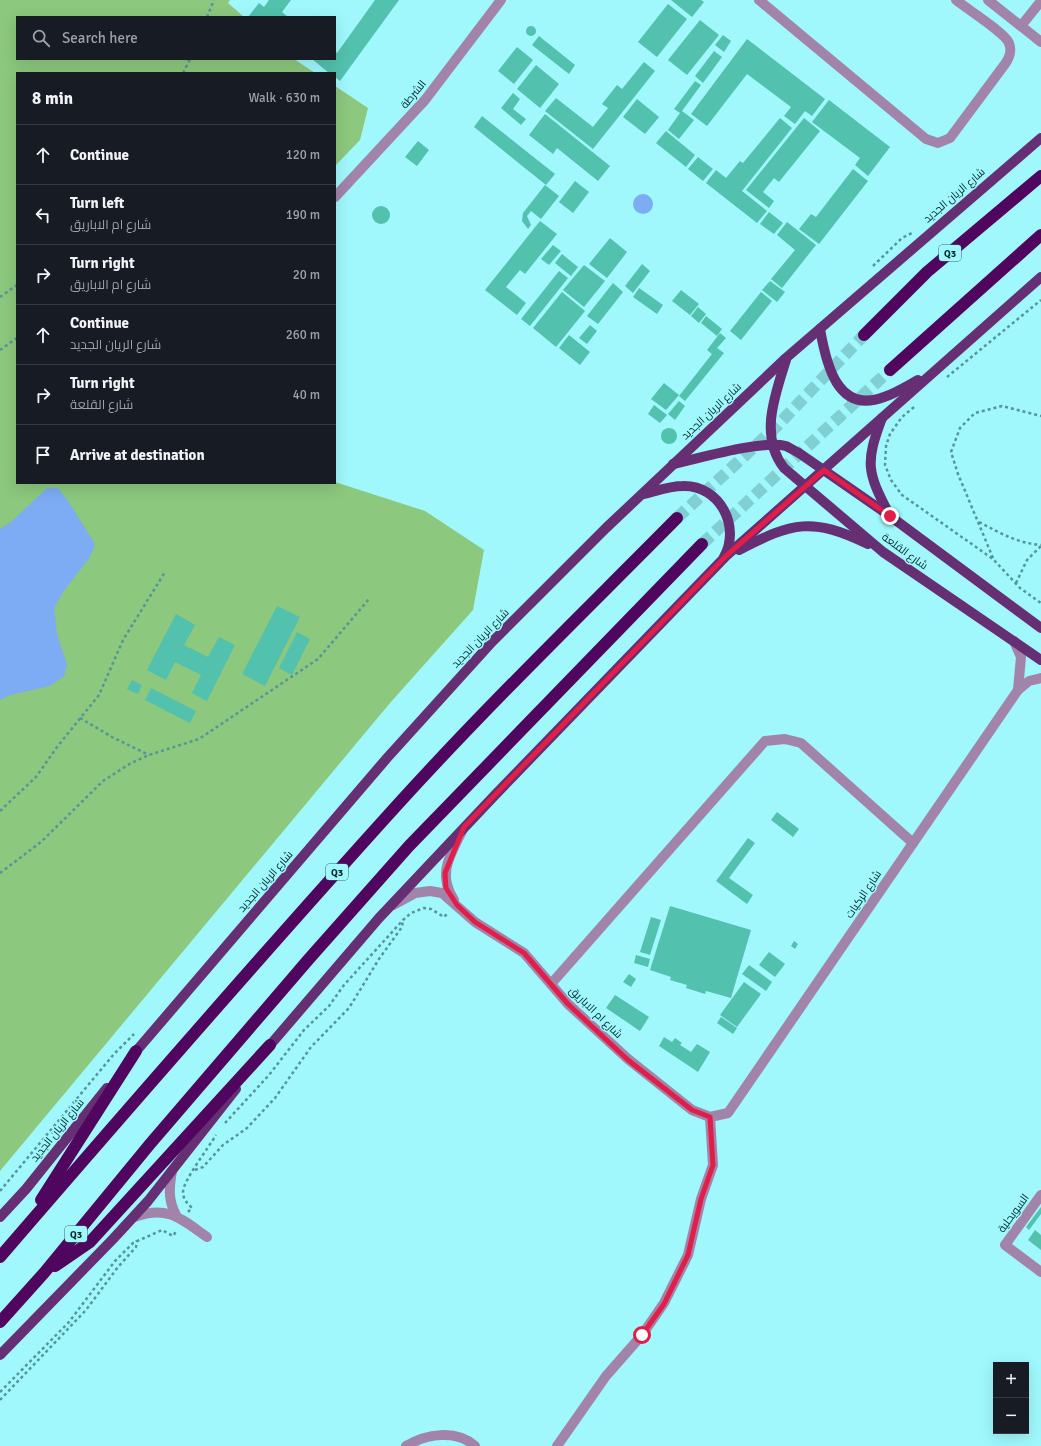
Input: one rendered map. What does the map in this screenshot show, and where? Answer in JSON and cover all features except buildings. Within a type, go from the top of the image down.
[{"type":"highway","name":"Q3","points":[[864,336],[927,272],[1041,176]]},
{"type":"highway","points":[[890,370],[1041,235]]},
{"type":"highway","name":"Q3","points":[[0,1256],[210,1015],[401,801],[539,657],[677,518]]},
{"type":"highway","name":"Q3","points":[[0,1322],[44,1273],[155,1138],[409,846],[702,544]]},
{"type":"highway","points":[[44,1273],[90,1242],[270,1045]]},
{"type":"highway","points":[[13,1241],[71,1155],[136,1051]]},
{"type":"main road","name":"شارع الريان الجديد","points":[[0,1217],[26,1189],[136,1051],[387,758],[487,648],[606,528],[644,494],[673,464],[786,358],[1041,138]]},
{"type":"main road","points":[[0,1355],[134,1217],[172,1171],[270,1045],[391,906],[464,827],[723,560],[882,416],[1041,277]]},
{"type":"main road","points":[[820,328],[825,358],[829,370],[841,389],[855,400],[868,401],[884,397],[930,374]]},
{"type":"main road","name":"شارع القلعة","points":[[786,358],[772,411],[772,445],[778,460],[784,468],[883,552],[1041,660]]},
{"type":"main road","points":[[882,416],[874,439],[870,472],[874,486],[890,516]]},
{"type":"main road","name":"شارع القلعة","points":[[673,464],[742,448],[772,445],[786,446],[824,470],[890,516],[1041,628]]},
{"type":"main road","points":[[644,494],[684,485],[699,488],[712,495],[723,506],[729,520],[731,535],[728,550],[723,560]]},
{"type":"main road","points":[[723,560],[767,535],[790,527],[819,526],[846,533],[883,552]]},
{"type":"street","name":"الشرطة","points":[[336,196],[425,100],[501,0]]},
{"type":"street","points":[[759,0],[926,139],[938,143],[950,138],[1005,64],[1010,54],[1010,48],[1006,38],[956,0]]},
{"type":"street","points":[[993,1],[1041,42]]},
{"type":"street","points":[[1021,26],[1041,1]]},
{"type":"street","name":"شارع الركيات","points":[[1014,641],[1021,656],[1018,690]]},
{"type":"street","name":"شارع الركيات","points":[[710,1117],[728,1113],[1018,690],[1029,681],[1041,678]]},
{"type":"street","points":[[551,984],[765,740],[786,739],[801,744],[913,843]]},
{"type":"street","name":"شارع ام الاباريق","points":[[457,905],[446,888],[445,873],[464,827]]},
{"type":"street","name":"شارع ام الاباريق","points":[[391,906],[415,893],[430,891],[442,893],[475,922],[524,953],[568,1004],[628,1060],[692,1110],[710,1117]]},
{"type":"street","points":[[557,1446],[606,1376],[646,1329],[664,1304],[688,1255],[701,1199],[713,1165],[710,1117]]},
{"type":"street","points":[[172,1171],[169,1192],[171,1205],[176,1215]]},
{"type":"street","name":"السويحلية","points":[[1041,1195],[1006,1245],[1041,1272]]},
{"type":"street","points":[[134,1217],[147,1212],[157,1211],[176,1215],[207,1237]]},
{"type":"street","points":[[406,1446],[417,1440],[440,1434],[468,1440],[475,1446]]},
{"type":"path","points":[[207,16],[214,0]]},
{"type":"path","points":[[184,72],[190,60]]},
{"type":"path","points":[[0,297],[16,286]]},
{"type":"path","points":[[943,380],[1041,300]]},
{"type":"path","points":[[0,350],[16,339]]},
{"type":"path","points":[[920,401],[902,417],[890,434],[886,446],[885,465],[890,480],[902,495],[993,559],[1016,584],[1041,603]]},
{"type":"path","points":[[993,559],[958,474],[951,452],[960,428],[976,413],[1002,406],[1041,416]]},
{"type":"path","points":[[979,522],[1011,539],[1041,546]]},
{"type":"path","points":[[1016,584],[1027,560],[1041,546]]},
{"type":"path","points":[[0,811],[36,777],[57,747],[99,695],[123,640],[165,572]]},
{"type":"path","points":[[0,873],[41,842],[104,781],[131,763],[149,754],[199,739],[318,659],[369,599]]},
{"type":"path","points":[[80,718],[112,737],[149,754]]},
{"type":"path","points":[[403,920],[402,927],[379,959],[349,1008],[311,1047],[275,1098],[247,1128],[223,1145],[203,1167],[194,1170],[224,1124],[269,1076],[304,1030],[328,1006],[344,984],[403,920],[411,913],[424,908],[431,909],[444,917],[457,905]]},
{"type":"path","points":[[0,1392],[61,1330],[85,1303],[115,1261],[137,1240],[136,1247],[118,1267],[86,1310],[0,1400]]},
{"type":"path","points":[[61,1330],[64,1334]]},
{"type":"green space","points":[[0,0],[230,0],[228,3],[243,16],[16,16],[16,60],[296,60],[314,72],[16,72],[16,484],[336,484],[336,482],[425,511],[484,550],[473,610],[390,703],[0,1171]]},
{"type":"green space","points":[[336,87],[368,108],[360,140],[336,165]]},
{"type":"water","points":[[639,194],[647,194],[653,200],[653,208],[647,214],[639,214],[633,208],[633,200]]},
{"type":"water","points":[[47,488],[58,488],[95,544],[90,557],[63,592],[54,608],[57,634],[67,665],[64,676],[50,686],[10,695],[0,700],[0,529],[11,522]]},
{"type":"tunnel","points":[[677,518],[777,426],[864,335]]},
{"type":"tunnel","points":[[702,544],[890,370]]},
{"type":"route","points":[[642,1335],[664,1304],[688,1255],[701,1199],[713,1165],[710,1117],[692,1110],[628,1060],[568,1004],[524,953],[475,922],[457,905],[446,888],[445,873],[464,827],[720,564],[726,556],[805,485],[824,470],[890,516]]}]
